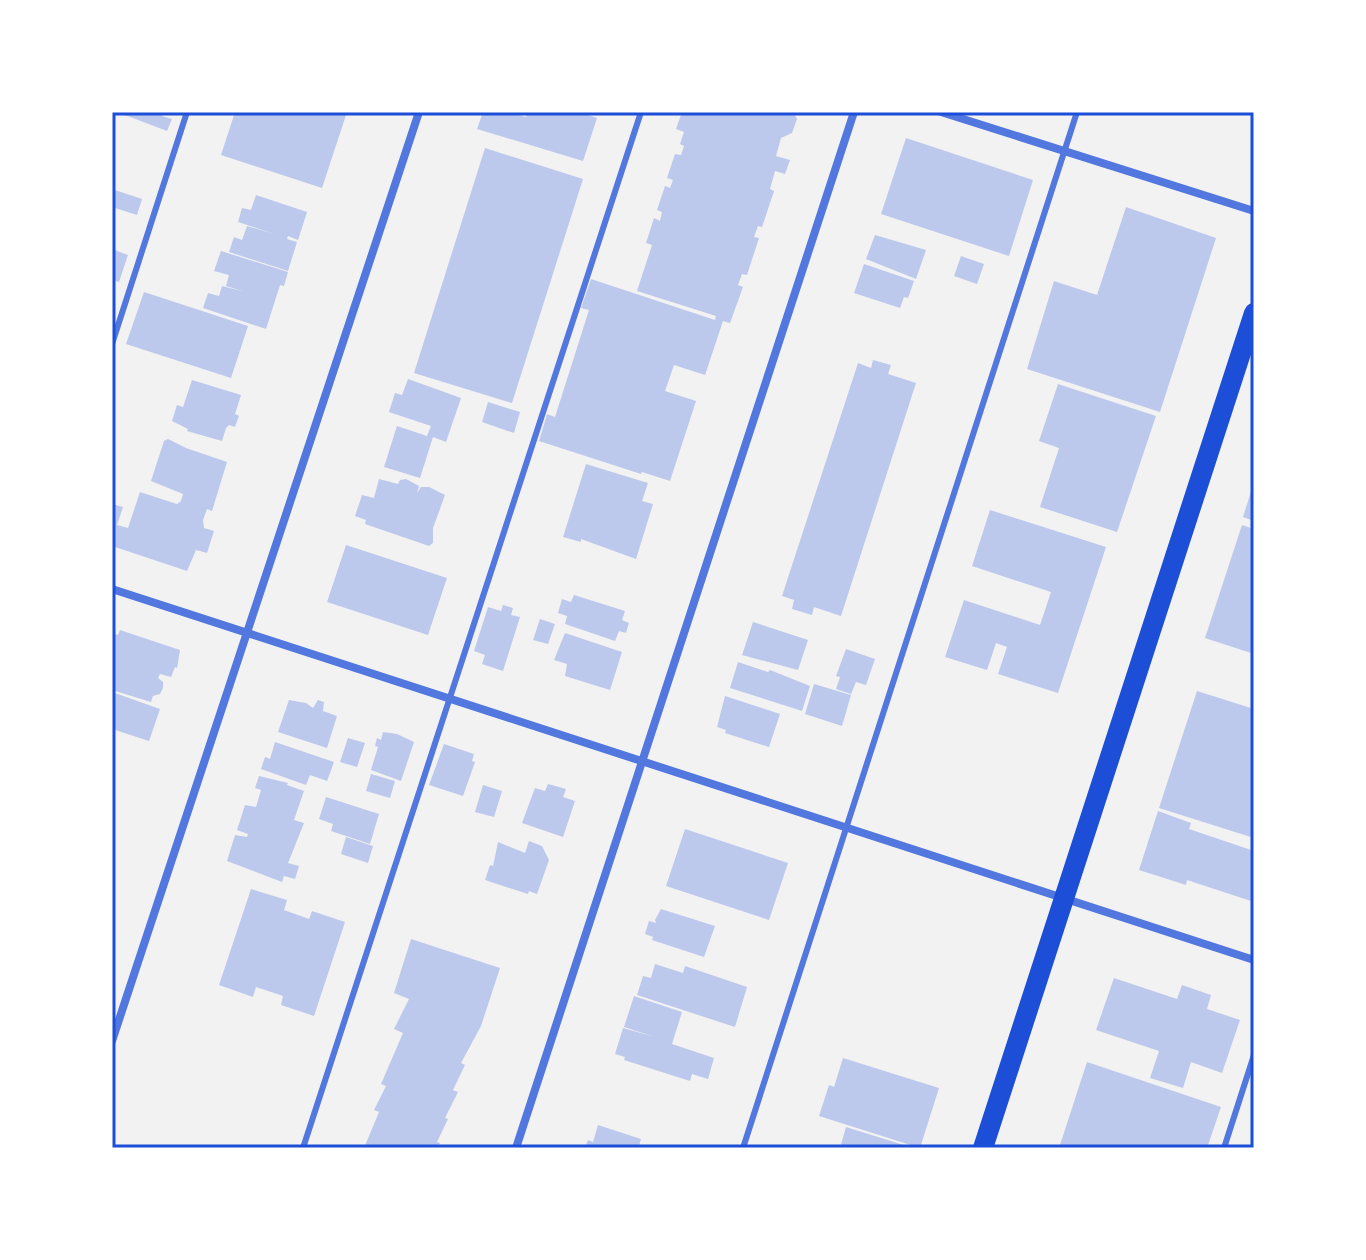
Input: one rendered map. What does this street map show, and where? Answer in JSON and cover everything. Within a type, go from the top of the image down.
[{"type":"main road","points":[[983,1148],[1254,313]]},
{"type":"street","points":[[112,1041],[419,112]]},
{"type":"street","points":[[516,1148],[854,112]]},
{"type":"street","points":[[941,112],[1254,211]]},
{"type":"street","points":[[112,589],[1254,960]]},
{"type":"lane","points":[[112,344],[187,112]]},
{"type":"lane","points":[[303,1148],[641,112]]},
{"type":"lane","points":[[743,1148],[1077,112]]},
{"type":"lane","points":[[1224,1148],[1254,1055]]},
{"type":"building","points":[[117,112],[163,112],[162,116],[172,119],[167,131]]},
{"type":"building","points":[[235,112],[347,112],[322,188],[221,155]]},
{"type":"building","points":[[483,112],[519,112],[518,115],[526,117],[528,112],[579,112],[597,118],[583,161],[477,129]]},
{"type":"building","points":[[682,112],[793,112],[797,119],[792,133],[781,138],[776,156],[790,160],[785,174],[775,171],[770,189],[774,191],[762,227],[758,226],[754,237],[759,238],[747,275],[742,274],[738,285],[743,287],[730,323],[723,321],[705,375],[674,365],[665,391],[696,401],[670,481],[539,441],[547,414],[555,417],[589,310],[581,308],[591,279],[715,320],[716,316],[637,291],[652,245],[646,243],[654,218],[660,221],[662,212],[657,210],[665,186],[670,188],[673,180],[667,178],[675,154],[681,155],[684,146],[680,144],[684,132],[676,129]]},
{"type":"building","points":[[906,138],[1033,180],[1009,256],[881,214]]},
{"type":"building","points":[[485,148],[583,179],[512,403],[414,373]]},
{"type":"building","points":[[112,189],[142,199],[137,215],[112,207]]},
{"type":"building","points":[[256,195],[307,212],[298,240],[288,236],[287,239],[297,242],[288,271],[229,252],[234,237],[242,240],[247,226],[274,234],[238,222],[242,208],[251,210]]},
{"type":"building","points":[[1126,207],[1216,238],[1160,412],[1027,369],[1054,281],[1097,295]]},
{"type":"building","points":[[875,235],[926,250],[916,279],[866,259]]},
{"type":"building","points":[[112,249],[128,255],[119,282],[112,280]]},
{"type":"building","points":[[221,251],[288,272],[284,286],[280,285],[266,329],[203,308],[208,293],[219,296],[222,286],[242,291],[226,286],[229,275],[214,271]]},
{"type":"building","points":[[961,256],[984,264],[977,284],[954,276]]},
{"type":"building","points":[[864,264],[914,281],[908,298],[904,297],[900,308],[854,293]]},
{"type":"building","points":[[144,292],[248,326],[231,378],[126,344]]},
{"type":"building","points":[[873,360],[891,365],[888,374],[916,383],[841,616],[814,607],[812,615],[792,609],[794,600],[782,596],[858,363],[871,368]]},
{"type":"building","points":[[408,379],[461,398],[446,442],[433,437],[420,478],[384,467],[397,426],[427,436],[431,426],[389,412],[395,393],[402,395]]},
{"type":"building","points":[[192,380],[241,395],[235,427],[229,425],[226,428],[222,441],[187,431],[172,421],[177,405],[183,407]]},
{"type":"building","points":[[1058,384],[1156,416],[1117,532],[1040,507],[1059,448],[1039,441]]},
{"type":"building","points":[[488,402],[520,412],[514,433],[482,422]]},
{"type":"building","points":[[168,439],[227,462],[212,511],[207,509],[203,520],[204,528],[214,531],[207,553],[196,550],[187,571],[112,546],[112,504],[123,507],[117,525],[128,528],[140,492],[177,504],[181,501],[183,494],[151,481],[164,441]]},
{"type":"building","points":[[586,464],[648,483],[642,501],[653,504],[636,559],[581,539],[581,542],[563,537]]},
{"type":"building","points":[[379,479],[398,484],[406,479],[419,486],[417,493],[421,487],[429,487],[445,495],[433,528],[433,543],[429,546],[365,524],[366,520],[355,516],[362,495],[374,498]]},
{"type":"building","points":[[1254,485],[1254,521],[1243,517]]},
{"type":"building","points":[[990,510],[1106,547],[1058,693],[998,674],[1007,647],[996,643],[987,670],[945,657],[964,600],[1040,625],[1051,592],[972,566]]},
{"type":"building","points":[[1242,525],[1254,529],[1254,654],[1205,638]]},
{"type":"building","points":[[346,545],[447,578],[428,635],[327,602]]},
{"type":"building","points":[[574,595],[625,611],[622,620],[629,623],[626,633],[619,631],[615,641],[565,624],[567,616],[558,613],[562,599],[571,602]]},
{"type":"building","points":[[503,605],[513,608],[511,615],[520,617],[503,671],[482,664],[485,655],[474,651],[488,607],[501,611]]},
{"type":"building","points":[[540,619],[555,624],[548,644],[533,640]]},
{"type":"building","points":[[753,622],[808,640],[798,670],[742,655]]},
{"type":"building","points":[[120,630],[180,650],[177,668],[171,677],[160,674],[158,678],[163,682],[163,688],[151,702],[112,690],[112,633],[118,635]]},
{"type":"building","points":[[565,633],[622,652],[610,690],[565,676],[567,664],[554,660]]},
{"type":"building","points":[[846,649],[875,659],[866,685],[856,682],[851,694],[836,689],[840,677],[836,676]]},
{"type":"building","points":[[738,662],[768,672],[770,670],[810,686],[802,711],[730,688]]},
{"type":"building","points":[[814,684],[851,695],[842,726],[805,714]]},
{"type":"building","points":[[1197,691],[1254,709],[1254,838],[1159,808]]},
{"type":"building","points":[[112,692],[160,709],[149,741],[112,729]]},
{"type":"building","points":[[725,696],[780,714],[769,747],[725,733],[726,730],[717,727]]},
{"type":"building","points":[[289,700],[306,703],[313,708],[318,700],[324,702],[323,711],[337,716],[327,748],[278,732]]},
{"type":"building","points":[[383,732],[414,742],[401,781],[371,770],[378,747],[375,746],[377,738],[381,740]]},
{"type":"building","points":[[348,738],[365,743],[357,767],[340,762]]},
{"type":"building","points":[[275,742],[334,762],[327,781],[310,775],[306,785],[261,769],[265,757],[270,759]]},
{"type":"building","points":[[444,744],[474,754],[472,761],[475,762],[463,796],[429,785]]},
{"type":"building","points":[[371,774],[395,781],[390,798],[366,791]]},
{"type":"building","points":[[259,776],[288,783],[304,791],[294,820],[304,823],[288,863],[299,866],[295,879],[284,876],[282,882],[227,861],[235,835],[247,837],[248,834],[237,830],[245,805],[256,807],[261,790],[255,788]]},
{"type":"building","points":[[548,784],[566,789],[563,797],[575,801],[563,837],[522,823],[535,788],[545,791]]},
{"type":"building","points":[[483,785],[502,791],[494,817],[475,812]]},
{"type":"building","points":[[326,797],[379,814],[370,844],[331,831],[333,824],[319,819]]},
{"type":"building","points":[[1158,811],[1191,823],[1189,829],[1254,851],[1254,902],[1187,880],[1186,885],[1139,870]]},
{"type":"building","points":[[685,829],[788,863],[769,920],[666,886]]},
{"type":"building","points":[[346,837],[373,846],[368,863],[341,854]]},
{"type":"building","points":[[529,841],[542,846],[549,860],[537,894],[485,880],[490,865],[493,866],[498,842],[525,853]]},
{"type":"building","points":[[251,889],[287,900],[284,910],[309,919],[312,911],[345,922],[314,1016],[281,1005],[283,996],[256,987],[253,997],[219,985]]},
{"type":"building","points":[[661,909],[715,926],[704,957],[652,940],[653,937],[645,934],[649,921],[656,923]]},
{"type":"building","points":[[411,939],[500,968],[481,1026],[461,1063],[465,1065],[453,1090],[458,1092],[445,1118],[448,1119],[437,1142],[440,1143],[438,1148],[364,1148],[379,1112],[374,1110],[386,1086],[381,1084],[403,1033],[394,1029],[409,999],[394,993]]},
{"type":"building","points":[[655,964],[683,973],[685,966],[747,987],[735,1027],[637,995],[643,976],[651,978]]},
{"type":"building","points":[[1114,978],[1177,999],[1182,985],[1211,995],[1207,1009],[1240,1020],[1222,1073],[1191,1062],[1183,1088],[1150,1078],[1159,1051],[1096,1030]]},
{"type":"building","points":[[634,996],[682,1012],[672,1044],[714,1058],[708,1079],[692,1074],[690,1081],[624,1060],[625,1057],[615,1054],[623,1028],[655,1037],[624,1027]]},
{"type":"building","points":[[843,1058],[939,1088],[920,1148],[819,1116],[829,1085],[834,1087]]},
{"type":"building","points":[[1087,1062],[1221,1107],[1207,1148],[1059,1148]]},
{"type":"building","points":[[598,1125],[641,1139],[639,1146],[645,1148],[585,1148],[588,1140],[593,1142]]},
{"type":"building","points":[[846,1127],[910,1147],[910,1148],[840,1148]]}]
